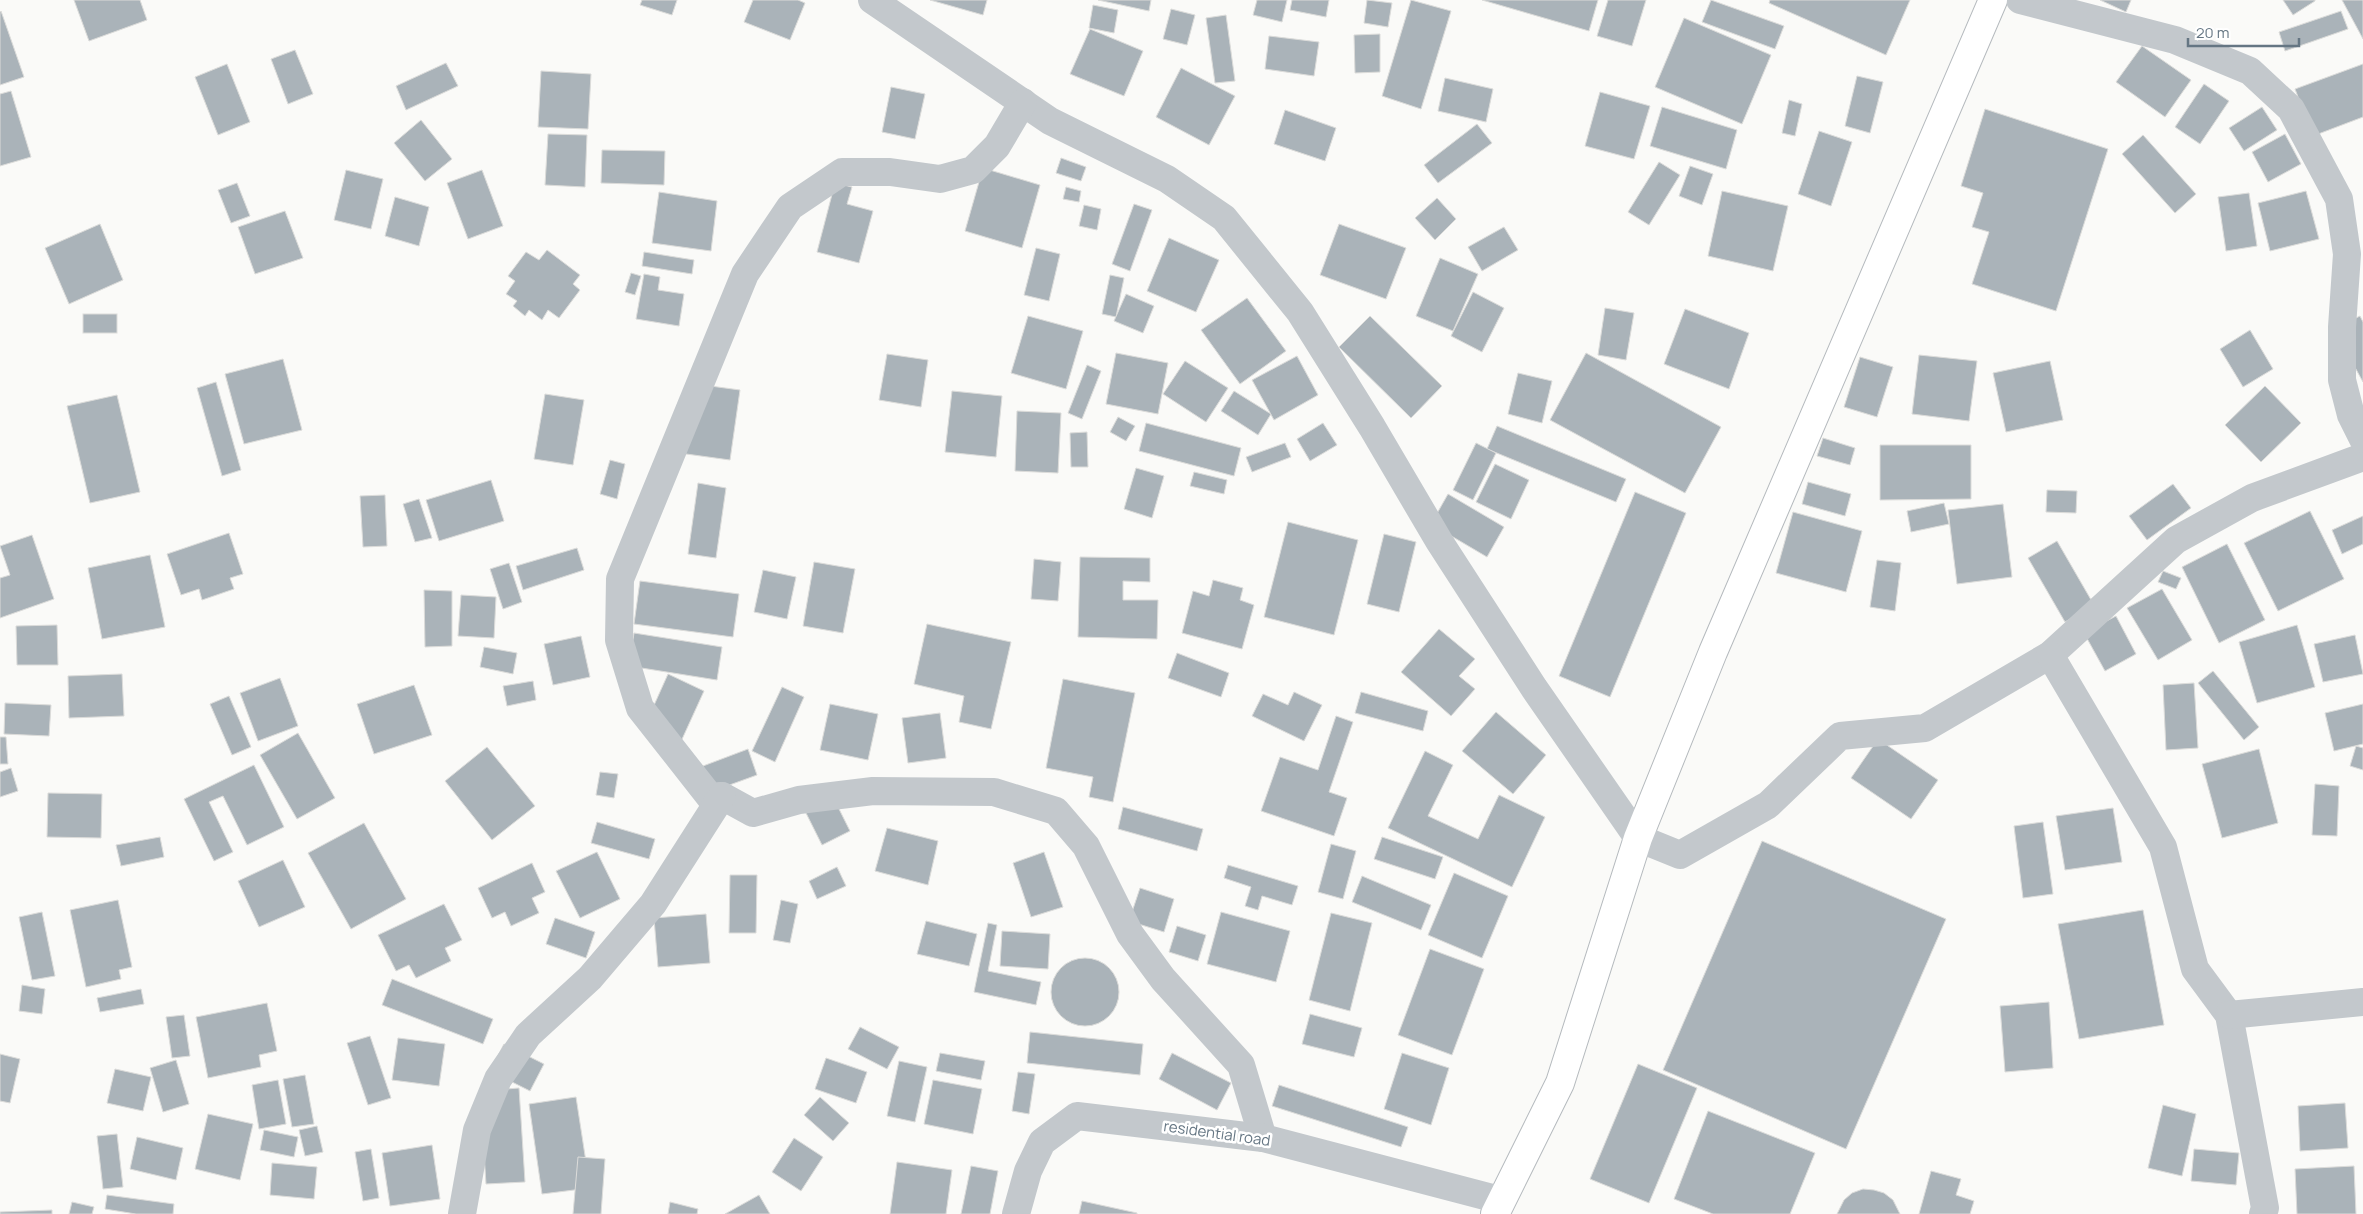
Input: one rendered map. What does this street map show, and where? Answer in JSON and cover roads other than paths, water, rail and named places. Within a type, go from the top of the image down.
[{"type":"main road","points":[[1499,1209],[1560,1083],[1638,838],[1713,652],[1993,0]]},
{"type":"street","points":[[872,0],[1050,121],[1167,179],[1224,218],[1300,312],[1372,427],[1444,549],[1534,688],[1638,838],[1680,855],[1768,805],[1840,736],[1925,728],[2050,655],[2176,540],[2252,498],[2363,457]]},
{"type":"street","points":[[2020,0],[2175,40],[2250,71],[2291,109],[2339,199],[2347,254],[2342,327],[2342,380],[2351,415],[2363,439]]},
{"type":"street","points":[[1023,102],[997,146],[973,170],[940,179],[890,172],[842,172],[790,207],[746,274],[620,579],[619,640],[640,708],[710,796],[722,796],[753,814],[799,800],[873,791],[994,792],[1056,812],[1086,846],[1130,934],[1157,972],[1241,1066],[1263,1138]]},
{"type":"street","points":[[1584,1009],[1861,308]]},
{"type":"street","points":[[2050,655],[2162,847],[2195,969],[2229,1015],[2264,1208],[2263,1214]]},
{"type":"street","points":[[462,1214],[477,1130],[498,1079],[528,1035],[590,978],[654,904],[722,796]]},
{"type":"street","points":[[2229,1015],[2363,1002]]},
{"type":"street","name":"residential road","points":[[1016,1214],[1028,1171],[1042,1142],[1077,1116],[1263,1138],[1499,1209]]}]
